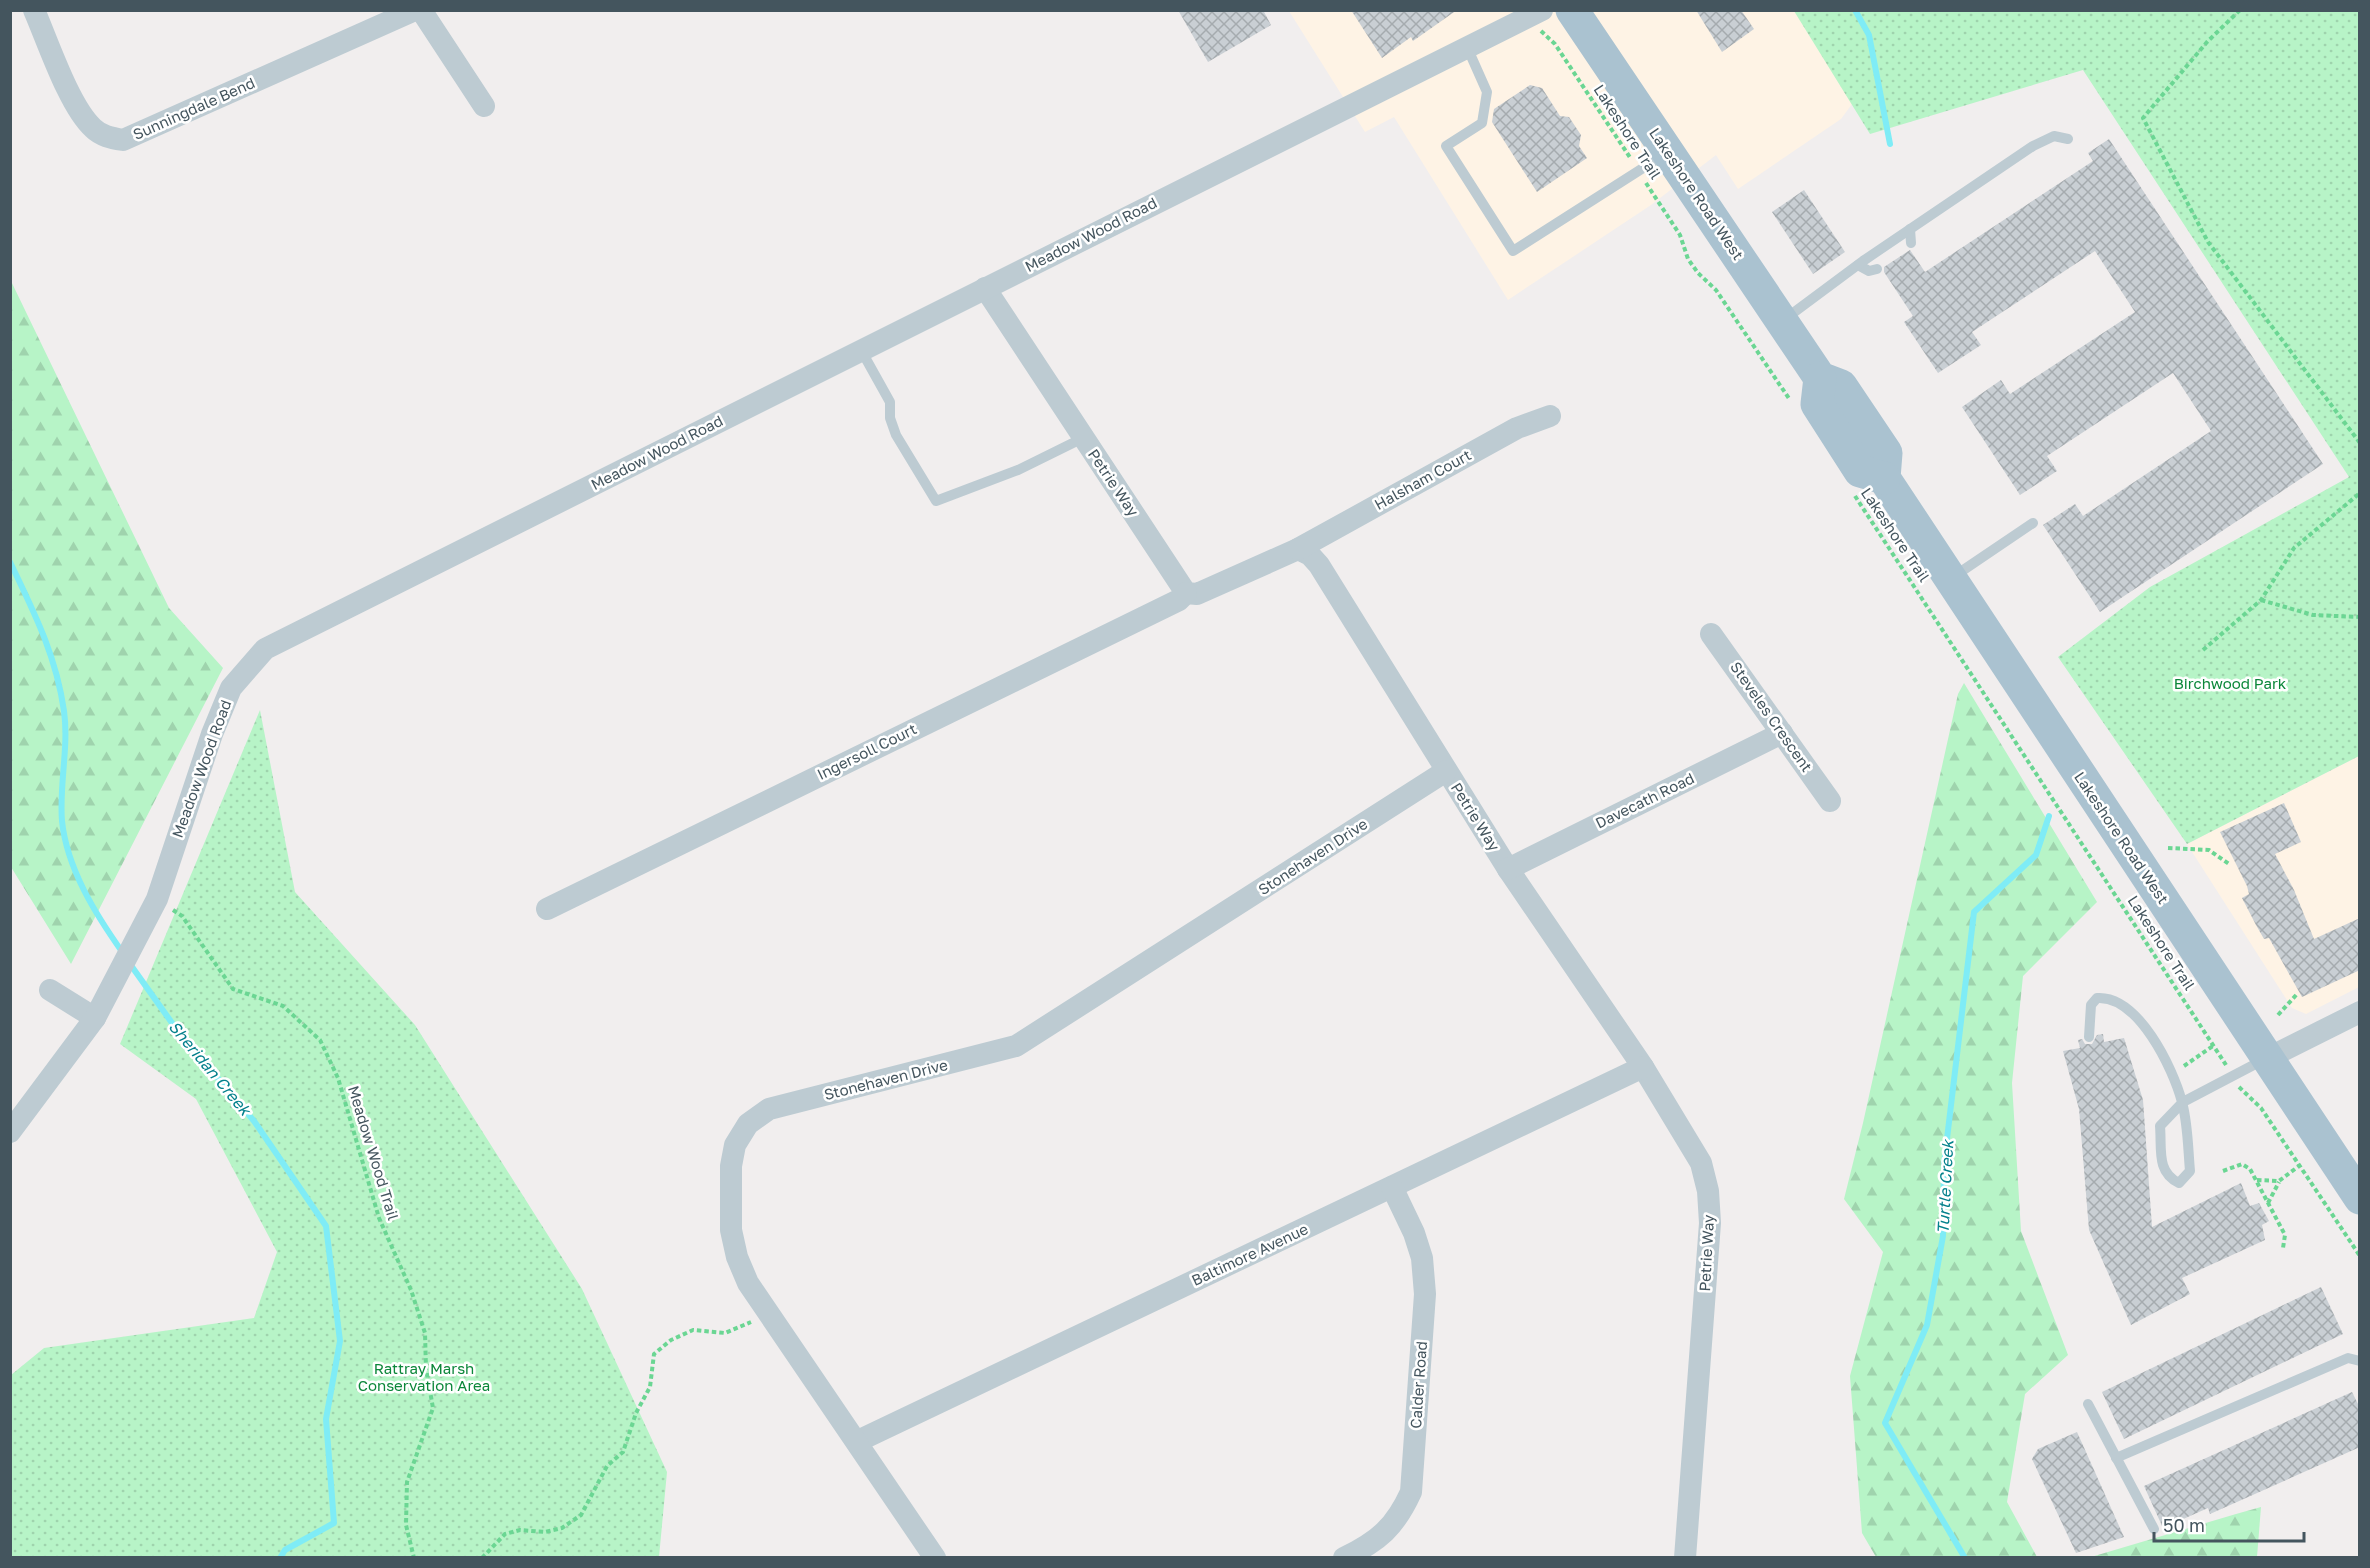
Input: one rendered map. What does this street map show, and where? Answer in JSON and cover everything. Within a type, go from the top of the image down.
[{"type":"main road","name":"Lakeshore Road West","points":[[1572,10],[1820,378],[1841,386],[1886,453],[1884,478],[2360,1198]]},
{"type":"street","name":"Sunningdale Bend","points":[[34,10],[81,116],[94,130],[108,138],[123,140],[415,10]]},
{"type":"street","points":[[421,10],[484,106]]},
{"type":"street","name":"Meadow Wood Road","points":[[10,1132],[95,1018],[157,898],[212,734],[231,688],[265,649],[1542,10]]},
{"type":"street","name":"Petrie Way","points":[[985,288],[1186,593]]},
{"type":"street","name":"Halsham Court","points":[[1298,549],[1517,428],[1550,416]]},
{"type":"street","points":[[1186,593],[1197,594],[1298,549]]},
{"type":"street","name":"Petrie Way","points":[[1298,549],[1310,555],[1319,565],[1508,869],[1643,1067],[1701,1163],[1708,1191],[1710,1223],[1685,1557]]},
{"type":"street","name":"Ingersoll Court","points":[[547,909],[1179,600],[1186,593]]},
{"type":"street","name":"Steveles Crescent","points":[[1711,634],[1830,801]]},
{"type":"street","name":"Davecath Road","points":[[1508,869],[1782,733]]},
{"type":"street","name":"Stonehaven Drive","points":[[935,1557],[770,1312],[748,1283],[731,1230],[731,1166],[735,1145],[748,1124],[769,1109],[1016,1046],[1446,771]]},
{"type":"street","points":[[50,990],[95,1018]]},
{"type":"street","points":[[2268,1058],[2360,1012]]},
{"type":"street","name":"Baltimore Avenue","points":[[858,1441],[1643,1067]]},
{"type":"street","name":"Calder Road","points":[[1344,1557],[1379,1538],[1400,1516],[1411,1492],[1425,1294],[1422,1257],[1392,1187]]},
{"type":"lane","points":[[1467,47],[1487,92],[1482,123],[1446,146],[1513,251],[1667,152]]},
{"type":"lane","points":[[1782,321],[1910,229],[2045,139],[2054,136],[2068,139]]},
{"type":"lane","points":[[1910,229],[1911,243]]},
{"type":"lane","points":[[1858,265],[1869,271],[1877,268]]},
{"type":"lane","points":[[861,350],[890,402],[890,417],[896,435],[936,501],[1018,470],[1083,438]]},
{"type":"lane","points":[[1950,579],[2033,523]]},
{"type":"lane","points":[[2089,1037],[2091,1005],[2097,998],[2106,998],[2125,1005],[2156,1041],[2183,1102],[2190,1171],[2180,1183],[2168,1178],[2163,1168],[2160,1125],[2183,1102],[2268,1058]]},
{"type":"lane","points":[[2116,1458],[2348,1358],[2360,1361]]},
{"type":"lane","points":[[2088,1404],[2154,1529]]},
{"type":"path","points":[[2240,10],[2207,42],[2143,118],[2208,242],[2360,443]]},
{"type":"path","name":"Lakeshore Trail","points":[[1544,35],[1555,44],[1680,235],[1688,259],[1698,273],[1716,290],[1796,407]]},
{"type":"path","name":"Lakeshore Trail","points":[[1848,486],[2220,1057]]},
{"type":"path","points":[[2203,650],[2261,600],[2294,548],[2360,493]]},
{"type":"path","points":[[2261,600],[2313,615],[2360,616]]},
{"type":"path","points":[[2168,848],[2209,850],[2229,864]]},
{"type":"path","name":"Meadow Wood Trail","points":[[157,898],[182,916],[233,989],[283,1006],[305,1025],[320,1040],[338,1078],[379,1218],[411,1290],[425,1333],[426,1369],[434,1408],[407,1482],[406,1525],[414,1557]]},
{"type":"path","points":[[2278,1015],[2296,994]]},
{"type":"path","points":[[2171,1075],[2213,1046]]},
{"type":"path","points":[[2241,1091],[2261,1108],[2360,1256]]},
{"type":"path","points":[[2223,1170],[2242,1164],[2250,1169],[2285,1235],[2283,1248]]},
{"type":"path","points":[[2268,1203],[2279,1181],[2299,1166]]},
{"type":"path","points":[[2256,1180],[2279,1181]]},
{"type":"path","points":[[482,1557],[505,1534],[520,1530],[545,1532],[562,1528],[581,1515],[607,1466],[623,1452],[636,1413],[650,1387],[654,1354],[671,1340],[693,1330],[725,1333],[770,1312]]},
{"type":"shaded area","points":[[1289,11],[1796,11],[1852,104],[1841,119],[1738,189],[1716,155],[1651,205],[1508,300],[1394,117],[1365,132]]},
{"type":"shaded area","points":[[2359,756],[2359,987],[2306,1014],[2292,1008],[2187,844]]},
{"type":"green space","name":"Birchwood Park","points":[[1794,11],[2359,11],[2359,756],[2187,844],[2058,657],[2150,587],[2349,477],[2083,70],[1870,134]]},
{"type":"green space","points":[[10,279],[169,608],[223,668],[71,964],[11,867]]},
{"type":"green space","points":[[1964,683],[2097,902],[2023,976],[2012,1083],[2021,1231],[2068,1355],[2025,1394],[2007,1502],[2037,1557],[1876,1557],[1862,1533],[1850,1376],[1883,1252],[1844,1199],[1958,694]]},
{"type":"green space","name":"Rattray Marsh Conservation Area","points":[[260,710],[295,892],[415,1025],[582,1289],[667,1472],[659,1557],[11,1557],[11,1375],[44,1348],[254,1318],[277,1252],[196,1099],[120,1044]]},
{"type":"green space","points":[[2261,1507],[2257,1557],[2091,1557],[2236,1514]]},
{"type":"building","points":[[1178,10],[1263,10],[1271,25],[1208,62]]},
{"type":"building","points":[[1351,10],[1457,10],[1413,41],[1411,37],[1382,58]]},
{"type":"building","points":[[1696,10],[1741,10],[1754,29],[1722,52]]},
{"type":"building","points":[[1530,85],[1542,88],[1560,116],[1569,117],[1581,135],[1579,146],[1587,158],[1537,192],[1492,122],[1494,109]]},
{"type":"building","points":[[2109,139],[2323,464],[2100,612],[2043,525],[2075,504],[2083,516],[2211,431],[2173,373],[2047,456],[2057,471],[2020,495],[1962,407],[2001,380],[2010,394],[2135,312],[2095,251],[1972,332],[1981,345],[1938,373],[1904,322],[1913,316],[1884,272],[1884,267],[1910,250],[1925,272],[2093,161],[2088,153]]},
{"type":"building","points":[[1804,190],[1845,252],[1813,274],[1772,212]]},
{"type":"building","points":[[2284,803],[2301,842],[2275,854],[2294,890],[2314,939],[2360,918],[2360,970],[2302,997],[2269,938],[2264,939],[2242,898],[2249,894],[2247,886],[2220,832]]},
{"type":"building","points":[[2103,1034],[2104,1042],[2124,1038],[2143,1100],[2152,1227],[2241,1183],[2250,1206],[2259,1203],[2269,1221],[2262,1225],[2265,1240],[2182,1278],[2190,1294],[2131,1325],[2089,1230],[2079,1109],[2063,1051],[2080,1048],[2078,1040],[2082,1039],[2085,1044],[2092,1044],[2097,1035]]},
{"type":"building","points":[[2321,1287],[2343,1334],[2124,1439],[2102,1392]]},
{"type":"building","points":[[2352,1392],[2360,1408],[2360,1447],[2210,1514],[2208,1508],[2163,1528],[2144,1486]]},
{"type":"building","points":[[2077,1432],[2124,1537],[2076,1553],[2032,1459],[2038,1449]]},
{"type":"waterway","points":[[1855,10],[1869,35],[1890,144]]},
{"type":"waterway","name":"Sheridan Creek","points":[[10,562],[43,634],[56,671],[65,725],[62,821],[70,857],[84,891],[123,953]]},
{"type":"waterway","name":"Turtle Creek","points":[[1965,1558],[1885,1423],[1927,1325],[1943,1236],[1944,1164],[1974,912],[2036,855],[2049,816]]},
{"type":"waterway","name":"Sheridan Creek","points":[[130,964],[177,1030],[254,1121],[326,1226],[340,1341],[326,1419],[334,1523],[285,1550],[280,1558]]}]
